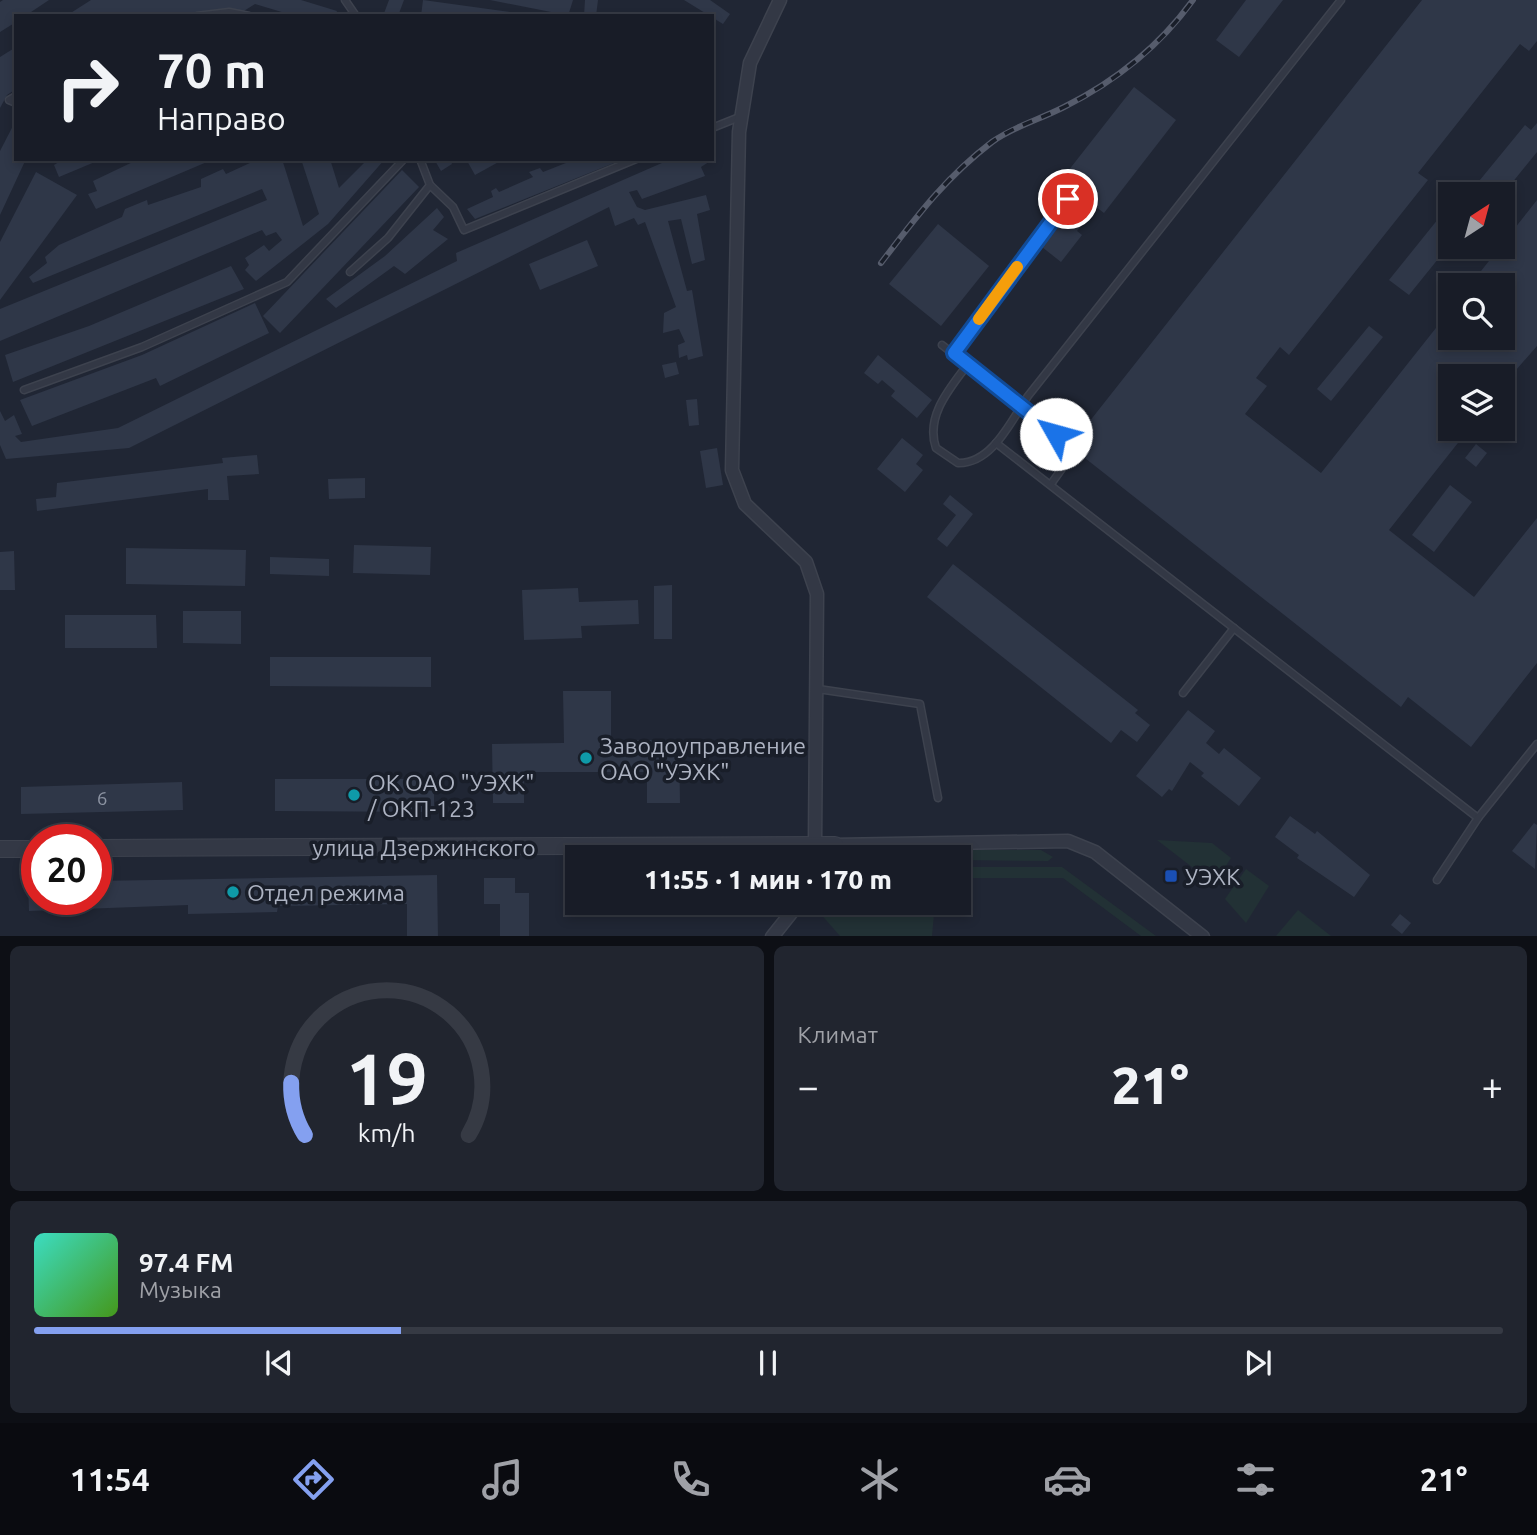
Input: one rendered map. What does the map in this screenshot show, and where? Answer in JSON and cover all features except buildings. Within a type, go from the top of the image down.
[{"type":"street","points":[[780,0],[750,63],[742,116],[732,470],[745,504],[806,562],[817,594],[815,844]]},
{"type":"street","points":[[905,845],[954,841],[1058,840],[1077,843],[1095,852],[1203,936]]},
{"type":"street","name":"улица Дзержинского","points":[[112,848],[815,844]]},
{"type":"street","points":[[0,849],[21,849]]},
{"type":"street","points":[[772,936],[789,915]]},
{"type":"lane","points":[[968,364],[938,410],[933,439],[936,448],[944,457],[968,464],[981,459],[996,443],[1021,407],[1341,0]]},
{"type":"lane","points":[[213,14],[239,14]]},
{"type":"lane","points":[[714,127],[742,116]]},
{"type":"lane","points":[[24,390],[142,347],[287,282],[402,161]]},
{"type":"lane","points":[[421,161],[430,185],[453,207],[464,230],[631,161]]},
{"type":"lane","points":[[350,272],[388,238],[430,185]]},
{"type":"lane","points":[[954,353],[1068,199]]},
{"type":"lane","points":[[942,345],[1056,434],[1064,449],[1066,463],[1051,484]]},
{"type":"lane","points":[[996,443],[1478,818]]},
{"type":"lane","points":[[1183,693],[1234,628]]},
{"type":"lane","points":[[818,688],[920,704],[938,798]]},
{"type":"lane","points":[[1437,880],[1478,818],[1537,744]]},
{"type":"shaded area","points":[[1157,840],[1212,843],[1231,858],[1214,884]]},
{"type":"shaded area","points":[[971,850],[1041,850],[1053,857],[1048,861],[971,860]]},
{"type":"shaded area","points":[[971,867],[1062,867],[1156,936],[1141,936],[1063,878],[971,878]]},
{"type":"shaded area","points":[[1246,869],[1269,886],[1246,923],[1225,899]]},
{"type":"shaded area","points":[[1298,910],[1331,936],[1276,936]]},
{"type":"shaded area","points":[[822,915],[934,915],[932,936],[840,936]]},
{"type":"railway","points":[[881,263],[932,198],[975,156],[1000,137],[1083,97],[1119,74],[1151,48],[1193,0]]},
{"type":"slow traffic","points":[[979,319],[1017,267]]},
{"type":"place","name":"Заводоуправление ОАО \"УЭХК\"","points":[[586,758]]},
{"type":"place","name":"ОК ОАО \"УЭХК\" / ОКП-123","points":[[354,795]]},
{"type":"place","name":"УЭХК","points":[[1171,876]]},
{"type":"place","name":"Отдел режима","points":[[233,892]]},
{"type":"route","points":[[1056,434],[954,353],[1068,199]]}]
